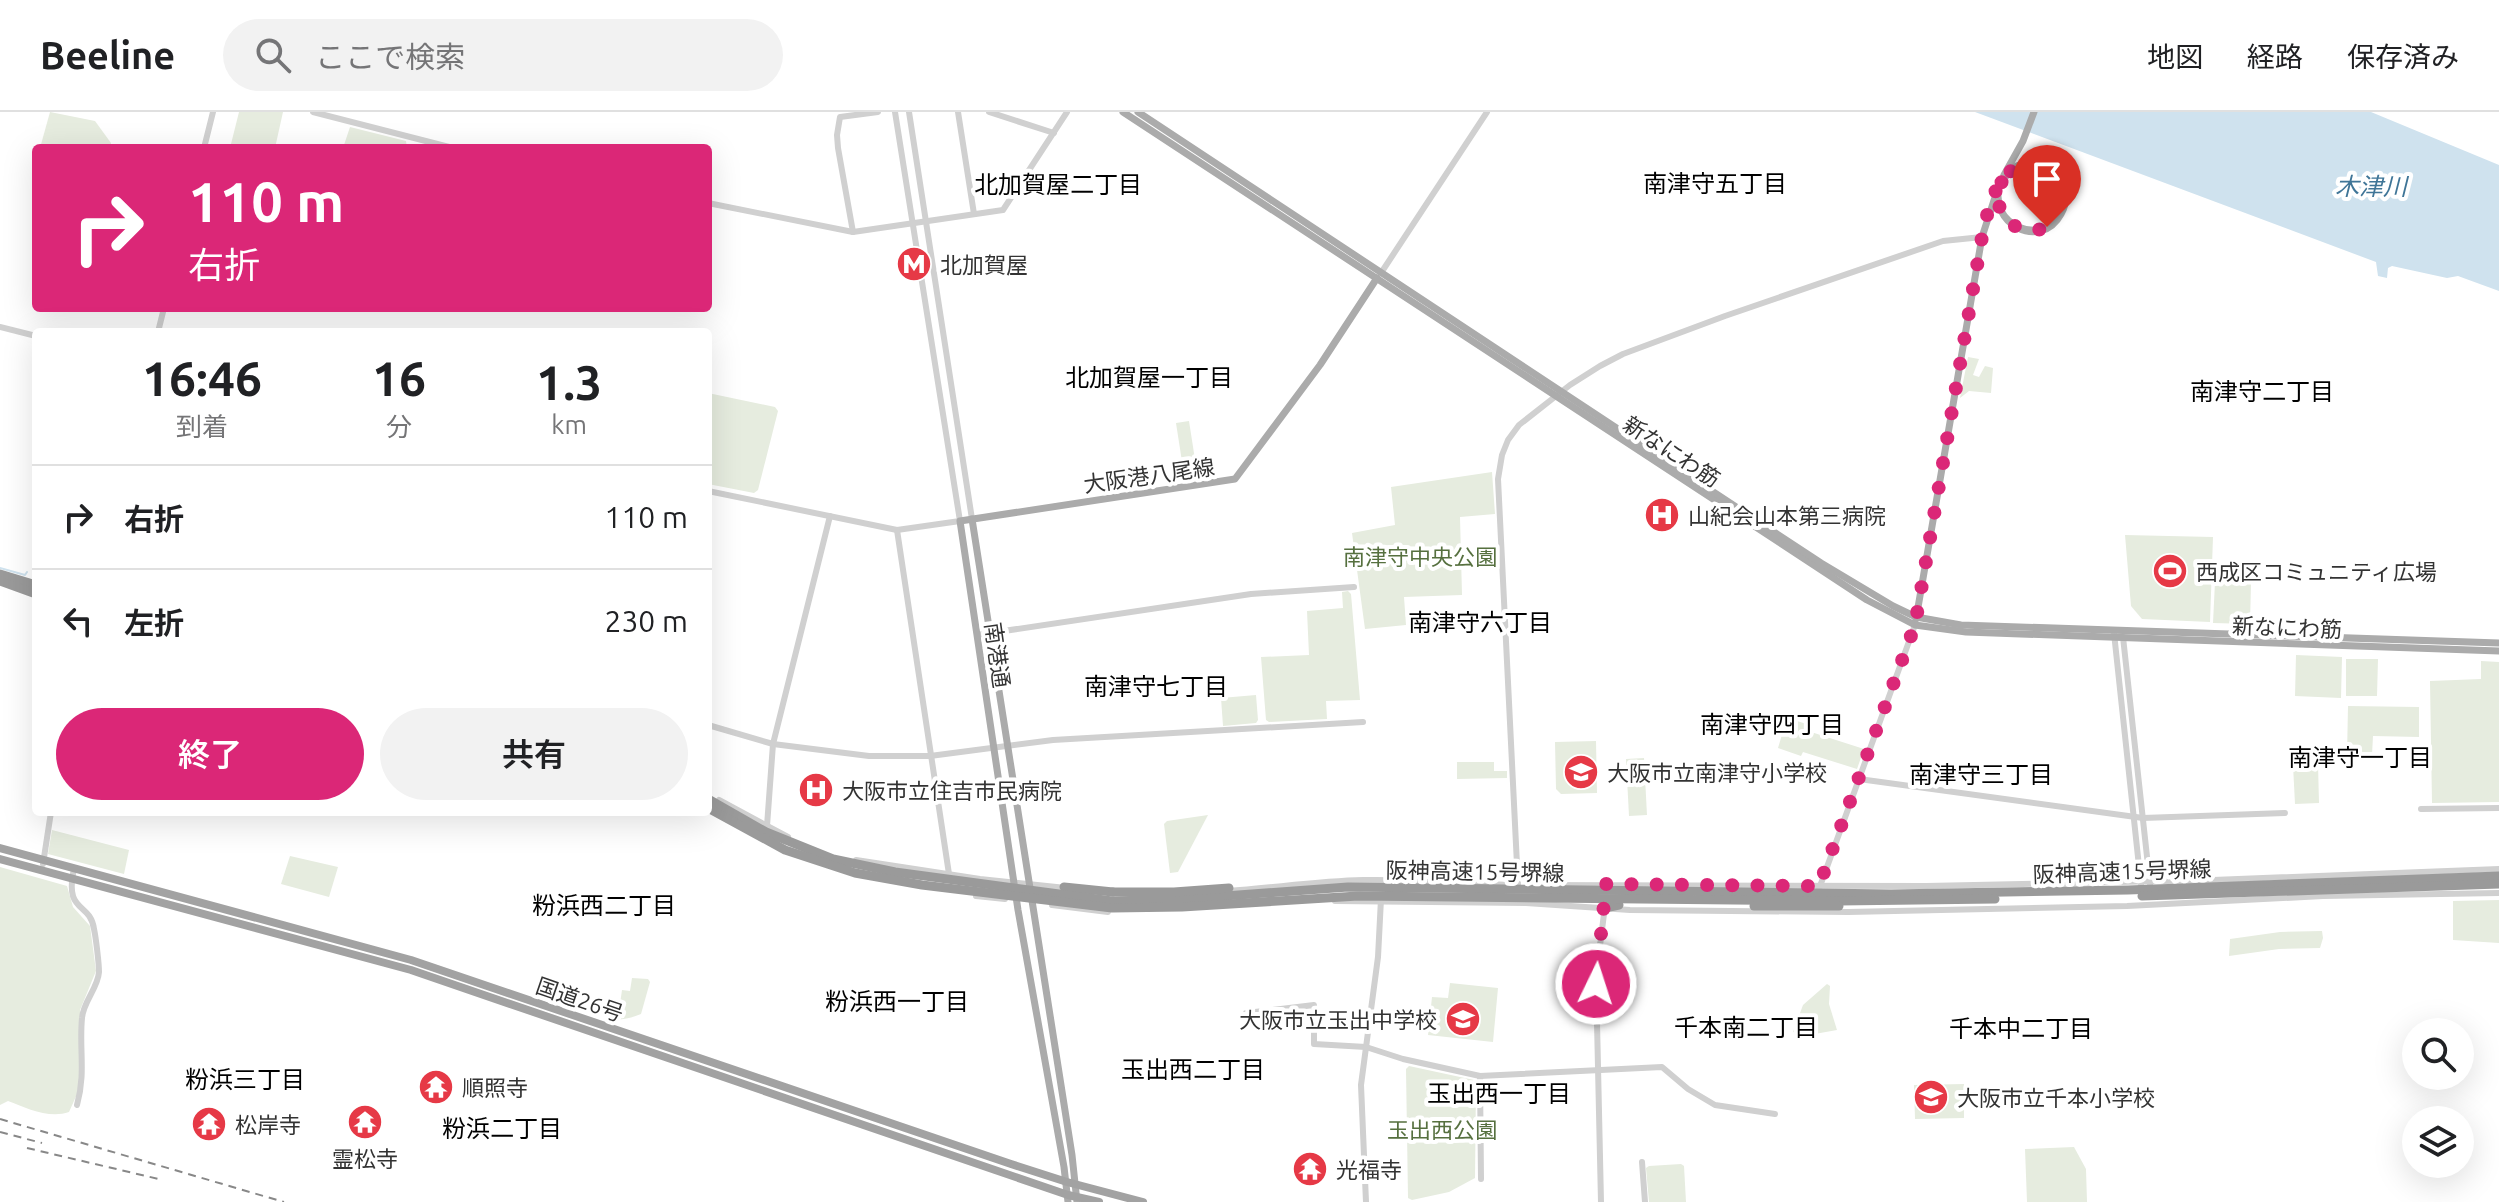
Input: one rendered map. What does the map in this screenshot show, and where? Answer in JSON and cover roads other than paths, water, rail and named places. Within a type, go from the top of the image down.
[{"type":"highway","points":[[0,574],[32,584]]},
{"type":"highway","points":[[0,581],[32,593]]},
{"type":"highway","name":"阪神高速15号堺線","points":[[712,801],[766,832],[833,859],[895,872],[1040,893],[1132,901],[1348,887],[1891,894],[2128,890],[2499,876]]},
{"type":"highway","name":"阪神高速15号堺線","points":[[712,811],[785,850],[855,873],[1084,906],[1159,908],[1358,896],[1898,900],[2228,894],[2499,884]]},
{"type":"highway","name":"国道26号","points":[[0,848],[411,960],[1072,1184],[1143,1202]]},
{"type":"highway","name":"国道26号","points":[[0,859],[411,970],[1073,1199],[1099,1202]]},
{"type":"highway","points":[[1064,887],[1092,891],[1174,892],[1288,884],[1348,887]]},
{"type":"highway","points":[[1605,908],[1619,905],[1868,906],[1898,900]]},
{"type":"main road","name":"新なにわ筋","points":[[1123,112],[1559,394],[1867,600],[1916,621],[1956,631],[2499,643]]},
{"type":"main road","name":"新なにわ筋","points":[[1138,112],[1379,276]]},
{"type":"main road","points":[[1916,621],[1982,237],[1992,202],[2001,183],[2015,168],[2030,164],[2043,165],[2053,171],[2061,181],[2065,195],[2064,207],[2058,218],[2047,227],[2036,231],[2022,230],[2009,222],[2002,214],[1998,201],[1999,188],[2003,178],[2015,168],[2025,164],[2038,164],[2051,169],[2060,179],[2065,191],[2065,204],[2059,217],[2049,226],[2033,231],[2017,228],[2004,218],[1998,201],[2000,183],[2023,141],[2034,112]]},
{"type":"main road","name":"大阪港八尾線","points":[[960,521],[1235,479],[1320,365],[1379,276]]},
{"type":"main road","name":"南港通","points":[[972,519],[1073,1199]]},
{"type":"main road","name":"南港通","points":[[960,521],[1013,883],[1072,1184]]},
{"type":"main road","name":"新なにわ筋","points":[[2114,634],[2124,638],[2499,651]]},
{"type":"street","points":[[205,144],[213,112]]},
{"type":"street","points":[[313,112],[437,144]]},
{"type":"street","points":[[853,232],[837,135],[840,117],[878,112]]},
{"type":"street","name":"南港通","points":[[895,112],[960,521]]},
{"type":"street","name":"南港通","points":[[909,112],[972,519]]},
{"type":"street","points":[[958,112],[974,214]]},
{"type":"street","points":[[989,112],[1054,133]]},
{"type":"street","points":[[712,204],[853,232],[1003,210],[1067,112]]},
{"type":"street","points":[[1379,276],[1487,112]]},
{"type":"street","points":[[1518,885],[1499,468],[1512,434],[1522,422],[1559,394],[1623,354],[1943,241],[1982,237]]},
{"type":"street","points":[[0,327],[32,335]]},
{"type":"street","points":[[712,492],[897,530],[960,521]]},
{"type":"street","points":[[767,826],[773,744],[830,516]]},
{"type":"street","points":[[897,530],[949,874]]},
{"type":"street","points":[[977,635],[1251,594],[1354,587]]},
{"type":"street","points":[[1816,911],[1819,886],[1916,621]]},
{"type":"street","points":[[2114,634],[2152,905]]},
{"type":"street","points":[[2124,638],[2139,817],[2142,905]]},
{"type":"street","points":[[712,726],[773,744],[869,756],[929,756],[1053,740],[1363,722]]},
{"type":"street","points":[[1859,779],[2139,817],[2285,813]]},
{"type":"street","points":[[719,800],[767,826],[837,856],[1013,883],[1064,887],[1078,894],[1151,897],[1297,883],[1383,880],[1518,885],[1819,886],[2140,882],[2499,869]]},
{"type":"street","points":[[2421,809],[2499,808]]},
{"type":"street","points":[[712,811],[764,841]]},
{"type":"street","points":[[42,871],[50,816]]},
{"type":"street","points":[[74,869],[73,899],[91,918],[99,972],[83,1011],[84,1071],[77,1105]]},
{"type":"street","points":[[851,873],[969,895],[1116,912],[1274,902],[1526,903],[1605,908],[1816,911],[2152,905],[2323,896],[2499,893]]},
{"type":"street","points":[[1366,1202],[1361,1085],[1378,957],[1383,880]]},
{"type":"street","points":[[1601,1202],[1596,971],[1606,884]]},
{"type":"street","points":[[1246,1013],[1314,1005],[1314,1044],[1366,1047],[1403,1059],[1480,1076],[1662,1067],[1688,1089],[1715,1105],[1775,1114]]},
{"type":"street","points":[[1480,1076],[1481,1179]]},
{"type":"street","points":[[1642,1162],[1645,1202]]},
{"type":"water","name":"木津川","points":[[1975,112],[2371,112],[2499,165],[2499,291],[2458,276],[2447,278],[2392,266],[2388,268],[2387,278],[2378,276],[2376,262]]},
{"type":"waterway","points":[[0,568],[25,575],[27,572]]},
{"type":"railway","points":[[0,1119],[284,1202]]},
{"type":"railway","points":[[0,1132],[42,1143]]},
{"type":"railway","points":[[27,1148],[163,1180]]},
{"type":"place","name":"北加賀屋","points":[[914,264]]},
{"type":"place","name":"山紀会山本第三病院","points":[[1662,515]]},
{"type":"place","name":"西成区コミュニティ広場","points":[[2170,571]]},
{"type":"place","name":"大阪市立南津守小学校","points":[[1581,772]]},
{"type":"place","name":"大阪市立住吉市民病院","points":[[816,790]]},
{"type":"place","name":"大阪市立玉出中学校","points":[[1463,1019]]},
{"type":"place","name":"順照寺","points":[[436,1087]]},
{"type":"place","name":"大阪市立千本小学校","points":[[1931,1097]]},
{"type":"place","name":"霊松寺","points":[[365,1122]]},
{"type":"place","name":"松岸寺","points":[[209,1124]]},
{"type":"place","name":"光福寺","points":[[1310,1169]]},
{"type":"district","name":"南津守五丁目","points":[[1715,183]]},
{"type":"district","name":"北加賀屋二丁目","points":[[1058,184]]},
{"type":"district","name":"北加賀屋一丁目","points":[[1149,377]]},
{"type":"district","name":"南津守二丁目","points":[[2262,391]]},
{"type":"district","name":"南津守六丁目","points":[[1480,622]]},
{"type":"district","name":"南津守七丁目","points":[[1156,686]]},
{"type":"district","name":"南津守四丁目","points":[[1772,724]]},
{"type":"district","name":"南津守一丁目","points":[[2360,757]]},
{"type":"district","name":"南津守三丁目","points":[[1981,774]]},
{"type":"district","name":"粉浜西二丁目","points":[[604,905]]},
{"type":"district","name":"粉浜西一丁目","points":[[897,1001]]},
{"type":"district","name":"千本南二丁目","points":[[1746,1027]]},
{"type":"district","name":"千本中二丁目","points":[[2021,1028]]},
{"type":"district","name":"玉出西二丁目","points":[[1193,1069]]},
{"type":"district","name":"粉浜三丁目","points":[[245,1079]]},
{"type":"district","name":"玉出西一丁目","points":[[1499,1093]]},
{"type":"district","name":"粉浜二丁目","points":[[502,1128]]},
{"type":"park label","name":"南津守中央公園","points":[[1420,556]]},
{"type":"park label","name":"玉出西公園","points":[[1442,1129]]}]
